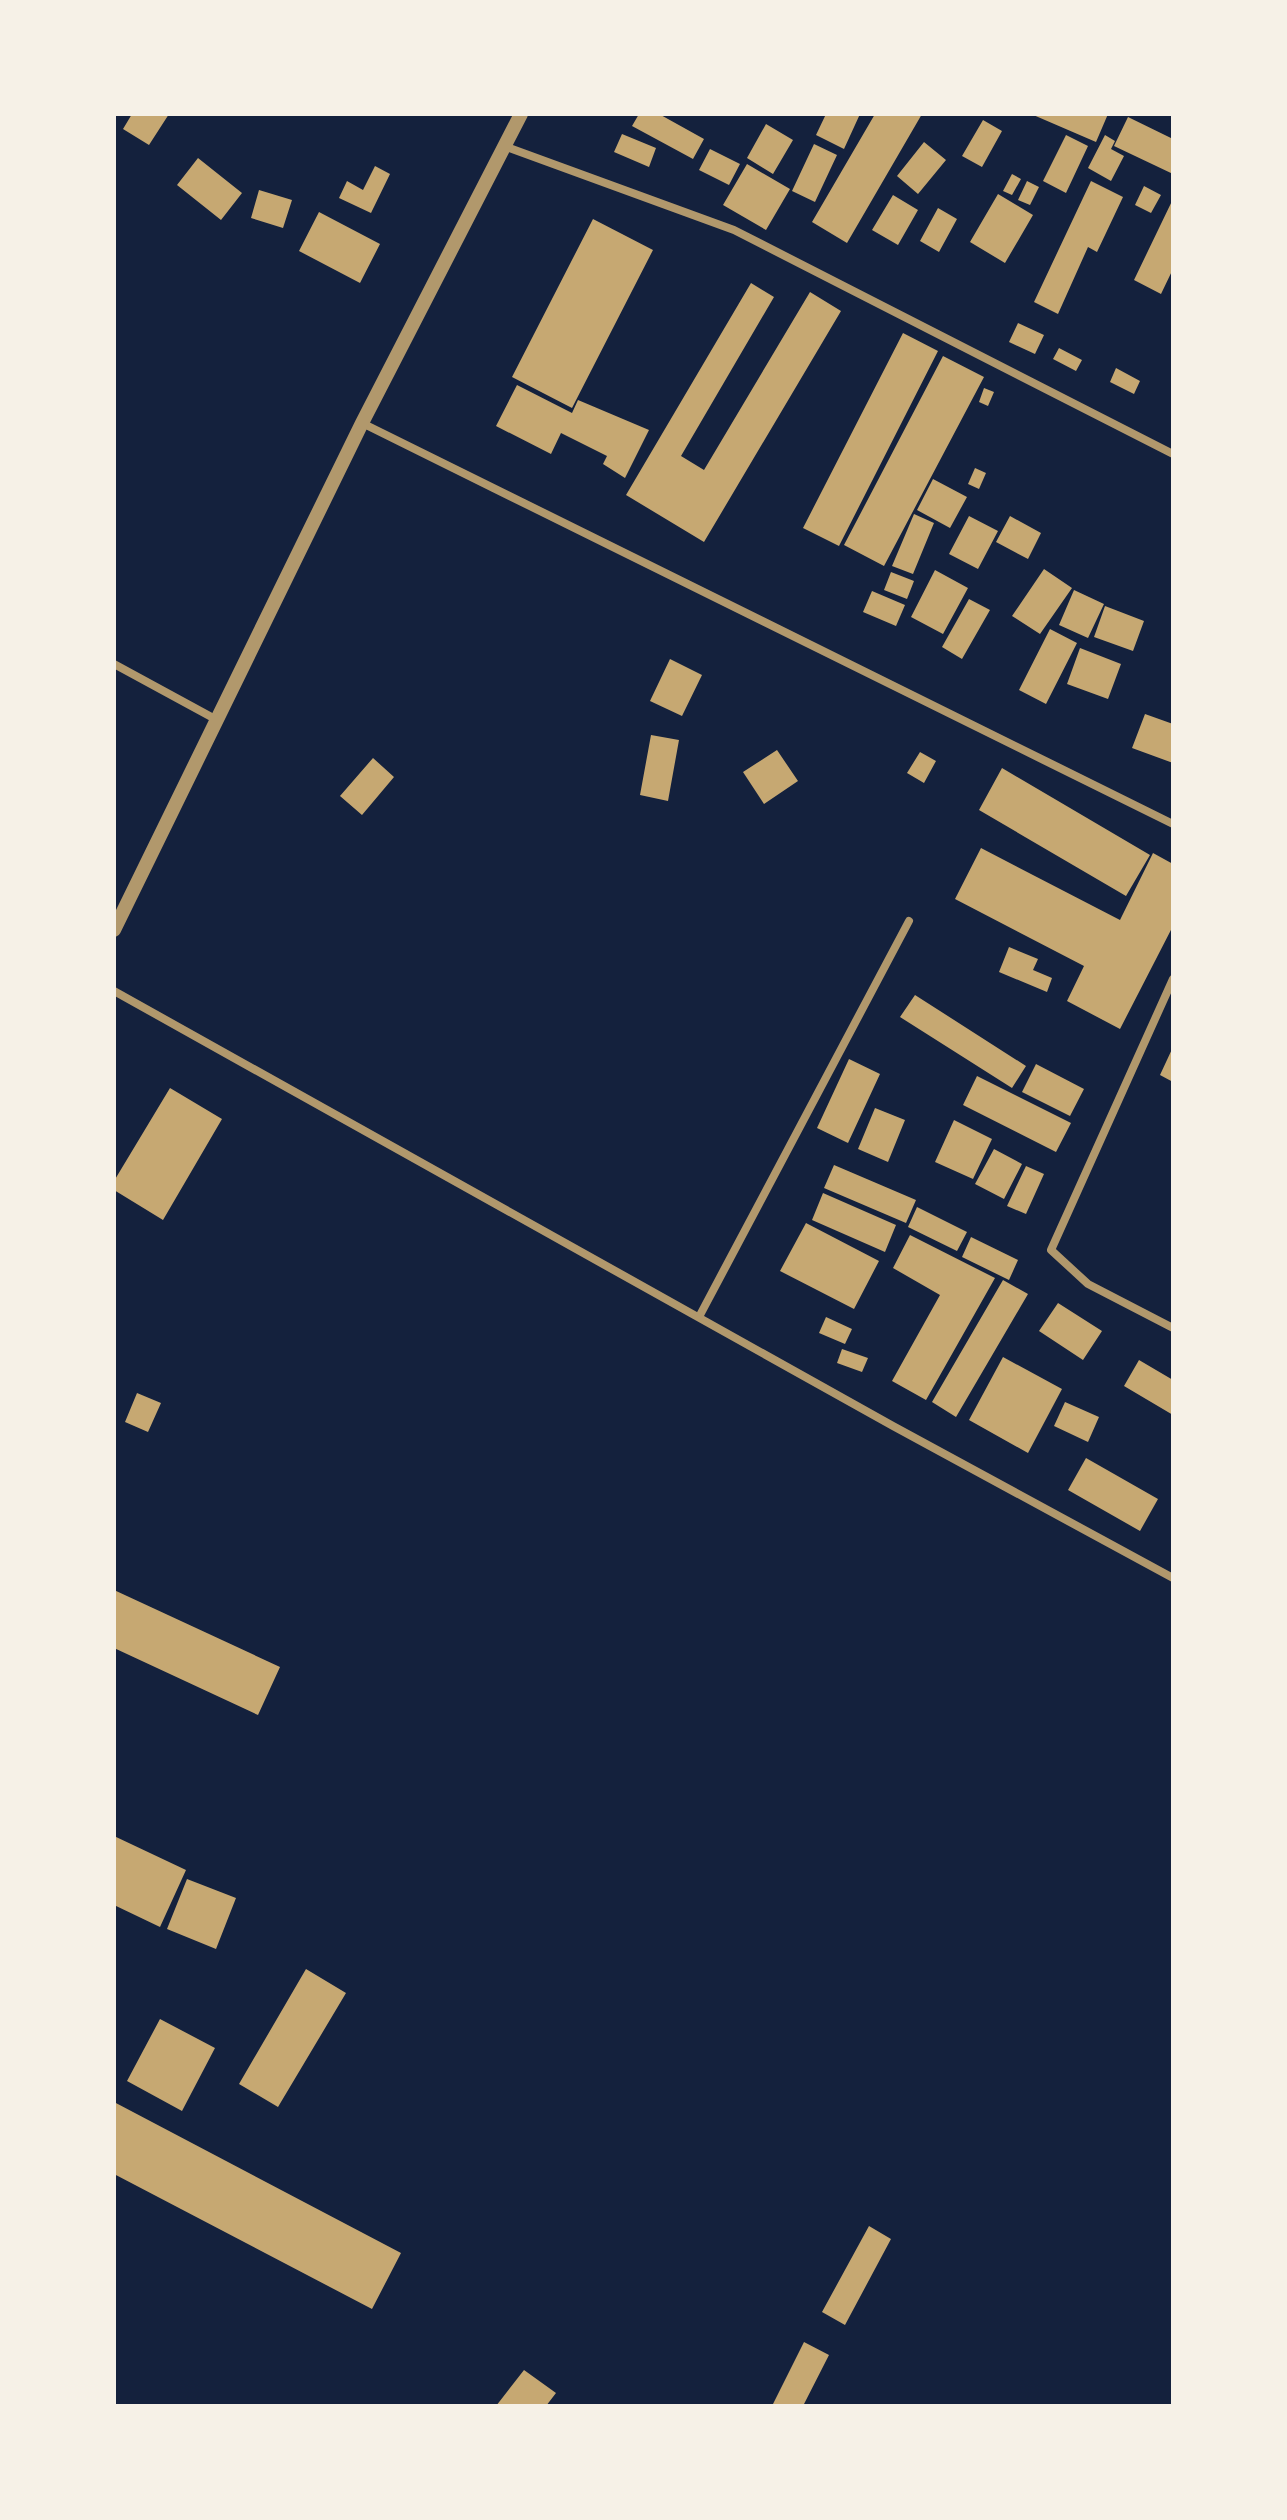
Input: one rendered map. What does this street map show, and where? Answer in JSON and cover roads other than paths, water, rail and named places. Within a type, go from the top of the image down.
[{"type":"street","points":[[114,930],[362,423],[521,114]]},
{"type":"street","points":[[504,146],[734,230],[1173,454]]},
{"type":"street","points":[[362,423],[1173,824]]},
{"type":"street","points":[[114,664],[217,720]]},
{"type":"street","points":[[699,1317],[909,921]]},
{"type":"street","points":[[1173,979],[1051,1250],[1088,1284],[1173,1328]]},
{"type":"street","points":[[114,991],[1173,1578]]}]
